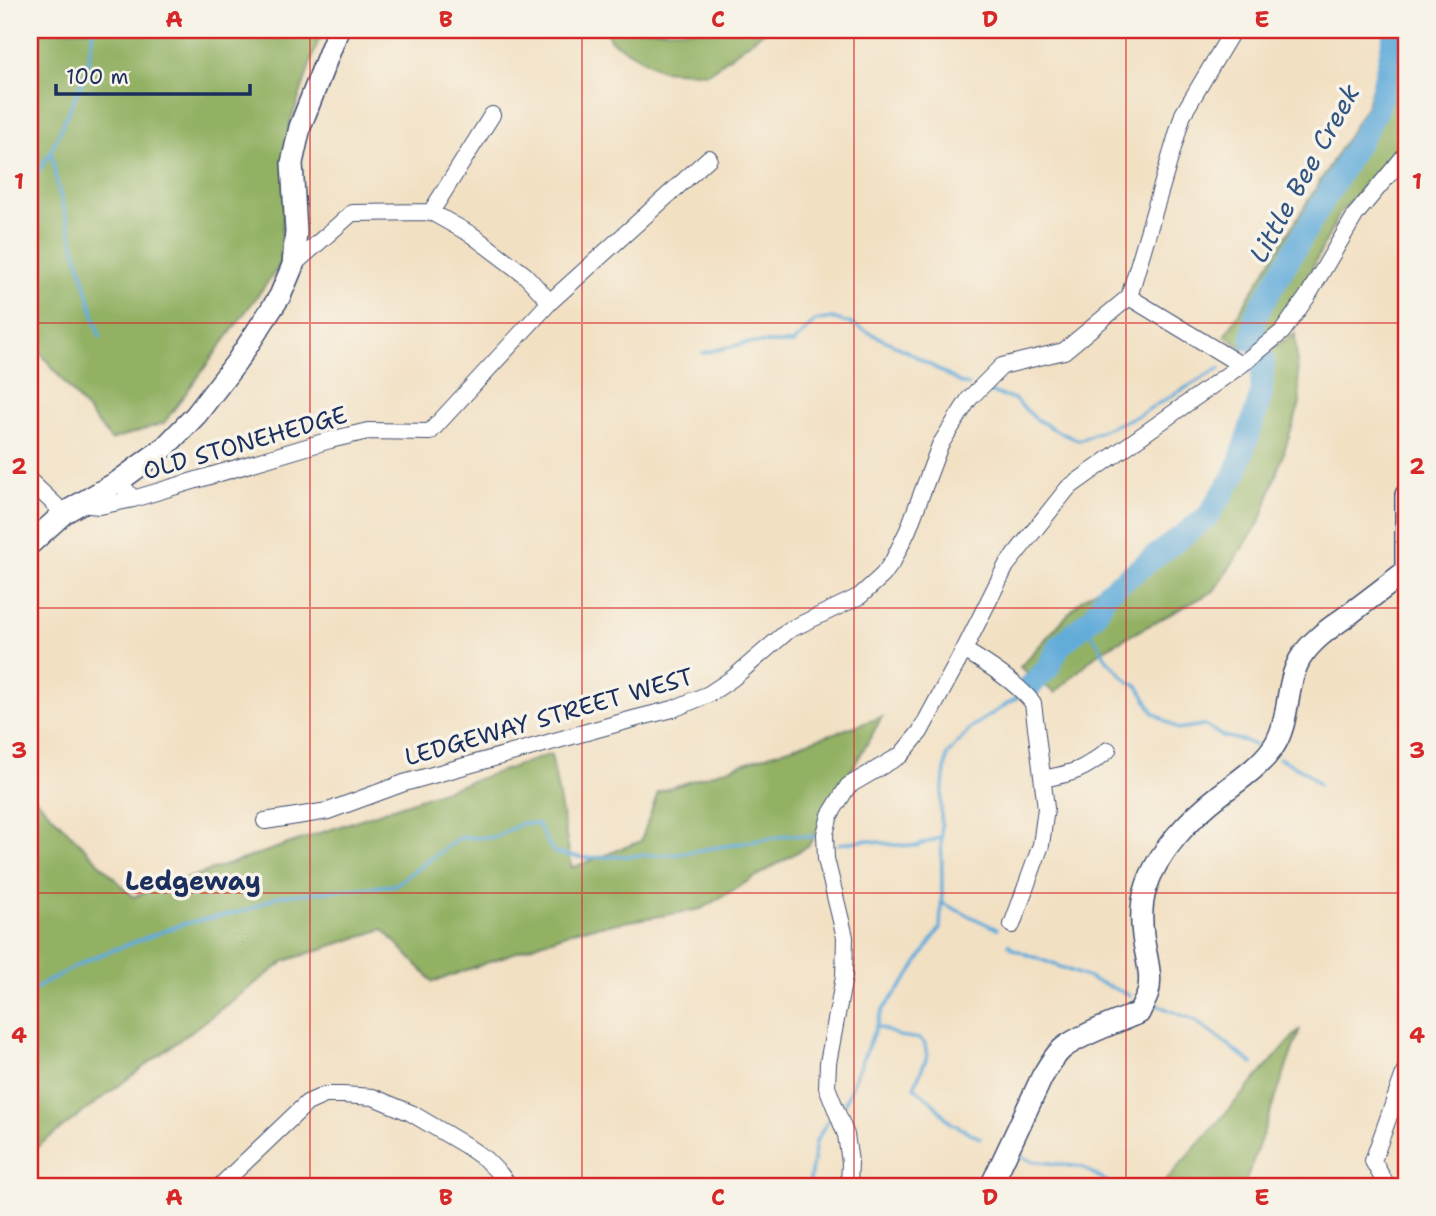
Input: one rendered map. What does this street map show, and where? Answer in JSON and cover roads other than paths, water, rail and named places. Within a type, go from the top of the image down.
[{"type":"street","points":[[30,544],[71,508],[119,481],[164,448],[196,415],[236,363],[280,296],[293,265],[296,232],[292,163],[300,127],[338,30]]},
{"type":"street","points":[[1233,30],[1183,114],[1129,297],[1241,365]]},
{"type":"street","points":[[431,212],[492,115]]},
{"type":"street","points":[[849,1186],[850,1162],[846,1135],[827,1087],[828,1063],[844,977],[845,937],[826,859],[825,834],[830,815],[848,786],[901,754],[920,732],[1006,566],[1068,488],[1241,365],[1282,332],[1307,297],[1356,214],[1406,154]]},
{"type":"street","name":"OLD STONEHEDGE","points":[[71,508],[100,506],[134,499],[368,431],[430,432],[551,302],[709,158]]},
{"type":"street","points":[[293,265],[352,213],[431,212],[472,235],[526,275],[551,302]]},
{"type":"street","name":"LEDGEWAY STREET WEST","points":[[265,821],[328,811],[404,783],[673,709],[709,694],[733,678],[789,630],[860,596],[883,575],[908,530],[947,432],[969,399],[1002,366],[1064,351],[1129,297]]},
{"type":"street","points":[[30,481],[71,508]]},
{"type":"street","name":"OLD STONEHEDGE","points":[[119,481],[134,499]]},
{"type":"street","points":[[991,1186],[1052,1060],[1063,1048],[1139,1013],[1148,992],[1149,971],[1142,907],[1145,890],[1163,854],[1188,822],[1253,769],[1273,749],[1283,728],[1288,690],[1301,659],[1319,636],[1406,571],[1406,495]]},
{"type":"street","points":[[964,650],[1027,695],[1033,703],[1046,808],[1041,845],[1013,925]]},
{"type":"street","points":[[1043,779],[1074,773],[1108,750]]},
{"type":"street","points":[[1387,1186],[1373,1161],[1406,1068]]},
{"type":"street","points":[[220,1186],[307,1103],[325,1095],[343,1094],[373,1097],[411,1113],[485,1158],[509,1186]]},
{"type":"waterway","points":[[30,185],[51,151],[87,70],[93,30]]},
{"type":"waterway","name":"Little Bee Creek","points":[[1252,340],[1255,316],[1378,109],[1393,41],[1398,30]]},
{"type":"waterway","points":[[51,151],[57,184],[100,337]]},
{"type":"waterway","points":[[703,353],[747,343],[793,343],[815,321],[832,318],[852,324],[968,385]]},
{"type":"waterway","points":[[1239,352],[1252,340]]},
{"type":"waterway","name":"Little Bee Creek","points":[[1029,687],[1048,668],[1059,646],[1094,616],[1107,593],[1207,517],[1236,473],[1261,395],[1263,360]]},
{"type":"waterway","points":[[990,392],[1014,399],[1036,419],[1079,440],[1137,416],[1220,368]]},
{"type":"waterway","points":[[1084,624],[1107,660],[1129,682],[1138,686],[1154,713],[1178,729],[1204,725],[1222,736],[1258,747]]},
{"type":"waterway","name":"Little Bee Creek","points":[[845,1103],[883,1009],[906,980],[940,928],[941,802],[947,755],[973,726],[1018,697]]},
{"type":"waterway","points":[[1279,758],[1306,772],[1319,785]]},
{"type":"waterway","points":[[30,992],[92,958],[183,924],[248,910],[278,896],[395,885],[459,838],[496,837],[522,823],[538,824],[555,853],[585,858],[677,854],[791,835],[814,837]]},
{"type":"waterway","points":[[839,844],[867,840],[916,846],[942,837]]},
{"type":"waterway","points":[[942,903],[997,929]]},
{"type":"waterway","points":[[1008,944],[1013,949],[1130,995]]},
{"type":"waterway","points":[[1157,1005],[1196,1021],[1253,1064]]},
{"type":"waterway","points":[[876,1026],[899,1036],[920,1039],[925,1044],[927,1057],[914,1087],[951,1123],[980,1138]]},
{"type":"waterway","name":"Little Bee Creek","points":[[809,1186],[816,1141],[828,1121]]},
{"type":"waterway","points":[[1018,1155],[1032,1161],[1082,1167],[1114,1186]]},
{"type":"district","name":"Ledgeway","points":[[193,880]]}]
